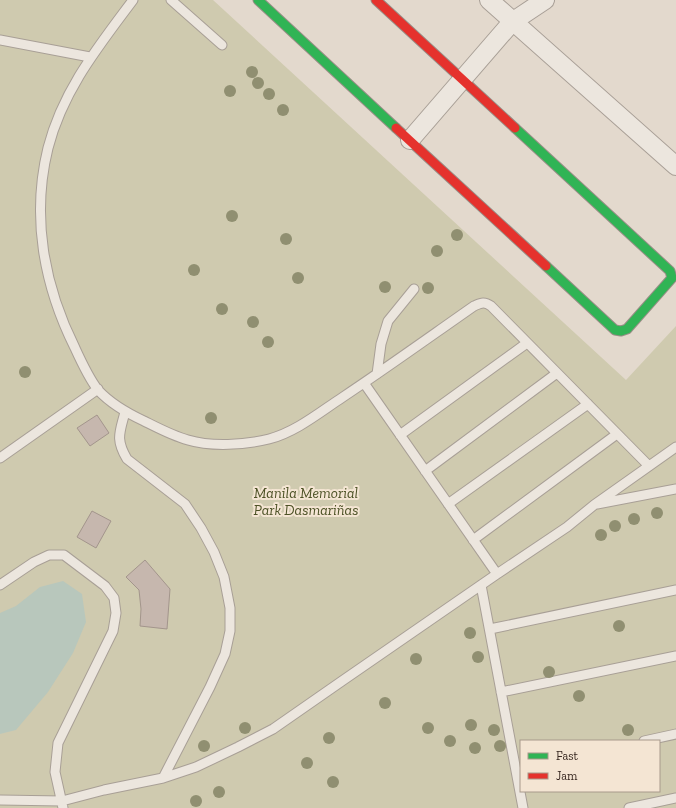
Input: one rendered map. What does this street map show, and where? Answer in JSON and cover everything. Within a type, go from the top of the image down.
[{"type":"street","points":[[258,0],[615,330],[621,331],[627,329],[672,278],[670,271],[376,0]]},
{"type":"street","points":[[489,0],[676,166]]},
{"type":"street","points":[[410,140],[512,22],[544,0]]},
{"type":"lane","points":[[133,0],[90,57],[70,91],[58,117],[48,148],[43,176],[41,223],[45,266],[63,325],[79,357],[98,389],[125,412],[158,428],[188,440],[230,444],[270,438],[290,430],[308,420],[482,302],[491,306],[649,466]]},
{"type":"lane","points":[[171,0],[222,45]]},
{"type":"lane","points":[[0,40],[90,57]]},
{"type":"lane","points":[[377,374],[380,344],[388,321],[414,289]]},
{"type":"lane","points":[[400,435],[527,343]]},
{"type":"lane","points":[[425,471],[557,373]]},
{"type":"lane","points":[[364,383],[496,574]]},
{"type":"lane","points":[[0,458],[98,389]]},
{"type":"lane","points":[[448,504],[588,404]]},
{"type":"lane","points":[[125,412],[119,438],[121,449],[127,459],[185,504],[201,528],[214,552],[224,577],[230,608],[230,630],[225,654],[210,687],[163,778]]},
{"type":"lane","points":[[473,540],[617,434]]},
{"type":"lane","points":[[0,800],[63,805],[104,790],[163,778],[196,767],[238,747],[272,729],[566,527],[594,505],[676,447]]},
{"type":"lane","points":[[594,505],[676,489]]},
{"type":"lane","points":[[0,585],[39,559],[49,555],[64,555],[105,586],[114,598],[116,613],[113,631],[58,743],[55,772],[63,805]]},
{"type":"lane","points":[[481,585],[501,692],[518,767],[520,788]]},
{"type":"lane","points":[[490,629],[676,590]]},
{"type":"lane","points":[[501,692],[676,656]]},
{"type":"lane","points":[[649,740],[676,734]]},
{"type":"lane","points":[[520,792],[522,808]]},
{"type":"lane","points":[[629,808],[676,798]]},
{"type":"green space","name":"Manila Memorial Park Dasmariñas","points":[[0,0],[213,0],[626,380],[676,326],[676,808],[0,808]]},
{"type":"shaded area","points":[[63,581],[82,594],[86,622],[73,653],[48,692],[16,730],[0,734],[0,613],[16,606],[40,587]]},
{"type":"building","points":[[97,415],[109,433],[90,446],[77,428]]},
{"type":"building","points":[[92,511],[111,521],[96,548],[77,537]]},
{"type":"building","points":[[145,560],[170,589],[167,629],[140,626],[141,609],[139,590],[126,577]]},
{"type":"traffic: fast","points":[[258,0],[396,128]]},
{"type":"traffic: fast","points":[[515,128],[670,271],[672,278],[627,329],[621,331],[615,330],[546,266]]},
{"type":"traffic: jam","points":[[376,0],[515,128]]},
{"type":"traffic: jam","points":[[396,128],[546,266]]}]
